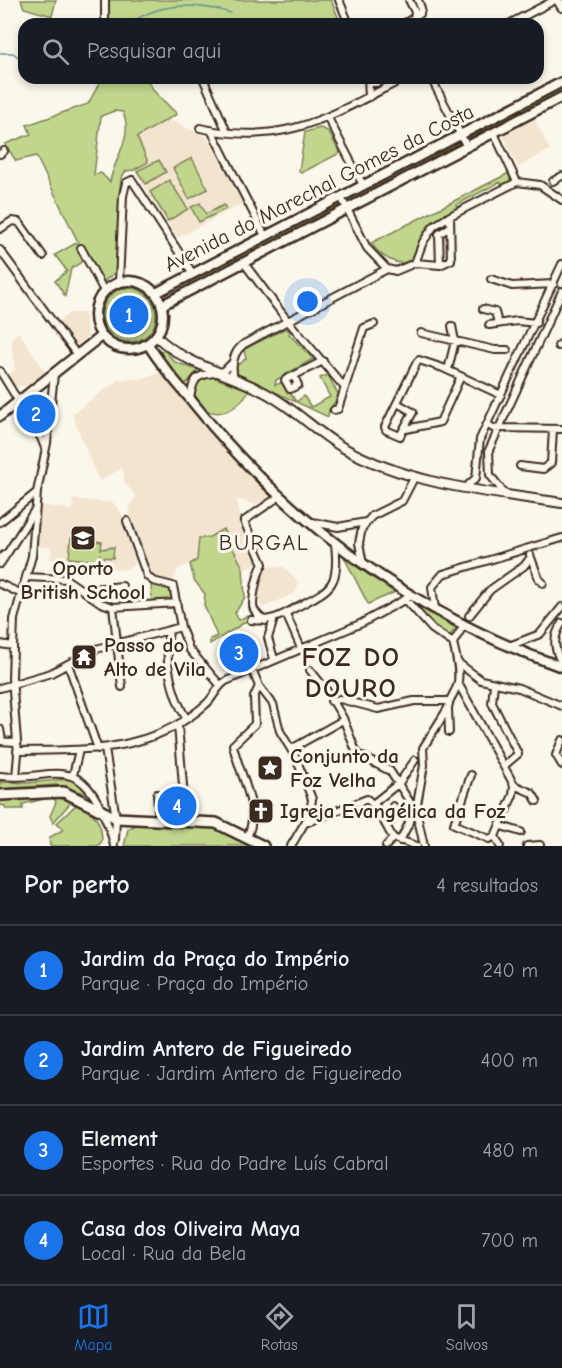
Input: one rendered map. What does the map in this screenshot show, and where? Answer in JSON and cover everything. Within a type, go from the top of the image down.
[{"type":"main road","name":"Avenida do Marechal Gomes da Costa","points":[[156,293],[562,82]]},
{"type":"main road","name":"Avenida do Marechal Gomes da Costa","points":[[162,305],[562,98]]},
{"type":"main road","points":[[118,282],[140,282],[156,293],[162,305],[163,319],[156,336],[148,344],[137,348],[121,348],[101,336],[94,313],[97,302],[104,291],[118,282]]},
{"type":"main road","points":[[0,416],[101,336]]},
{"type":"main road","points":[[148,344],[228,445],[280,496],[335,544],[408,598],[508,646],[562,666]]},
{"type":"main road","points":[[0,795],[64,792],[116,818],[216,823],[263,846]]},
{"type":"street","points":[[105,0],[105,18]]},
{"type":"street","points":[[339,0],[347,18]]},
{"type":"street","points":[[409,0],[415,12],[413,18]]},
{"type":"street","points":[[413,18],[422,11],[418,0]]},
{"type":"street","points":[[521,18],[556,0],[562,7]]},
{"type":"street","points":[[207,84],[227,132]]},
{"type":"street","points":[[369,84],[369,97]]},
{"type":"street","points":[[200,128],[227,132],[274,132],[328,118],[393,84]]},
{"type":"street","points":[[434,84],[467,147]]},
{"type":"street","points":[[328,118],[363,185]]},
{"type":"street","points":[[211,130],[265,236]]},
{"type":"street","points":[[494,133],[517,182]]},
{"type":"street","points":[[553,181],[562,176]]},
{"type":"street","points":[[118,282],[124,189],[129,180],[135,180],[193,274]]},
{"type":"street","points":[[415,263],[427,233],[450,216],[517,182],[540,184],[562,200]]},
{"type":"street","points":[[341,196],[367,248],[387,269],[396,271],[415,263],[447,264],[452,257],[450,216]]},
{"type":"street","points":[[0,229],[12,221],[19,222],[43,256]]},
{"type":"street","points":[[440,265],[439,234],[450,227]]},
{"type":"street","points":[[81,248],[104,291]]},
{"type":"street","points":[[0,250],[77,355]]},
{"type":"street","points":[[244,263],[287,320],[345,388]]},
{"type":"street","points":[[463,489],[476,478],[477,447],[562,264]]},
{"type":"street","points":[[234,380],[233,362],[236,351],[244,344],[387,269]]},
{"type":"street","points":[[491,279],[512,286],[554,284]]},
{"type":"street","points":[[508,496],[494,482],[488,466],[489,450],[562,291]]},
{"type":"street","points":[[483,309],[495,312],[498,323]]},
{"type":"street","points":[[489,325],[517,321],[536,323]]},
{"type":"street","points":[[334,410],[338,409],[364,328],[374,324]]},
{"type":"street","points":[[448,370],[455,341],[452,326]]},
{"type":"street","points":[[421,333],[495,350],[507,350]]},
{"type":"street","points":[[156,336],[183,358],[254,386],[284,403],[350,451],[415,476],[463,489],[562,502]]},
{"type":"street","points":[[294,376],[323,361]]},
{"type":"street","points":[[397,403],[412,411],[406,429],[398,436],[385,429],[397,403],[418,361],[448,370],[501,395]]},
{"type":"street","points":[[190,399],[195,380],[206,372],[224,371],[233,362]]},
{"type":"street","points":[[333,372],[341,375],[352,370]]},
{"type":"street","points":[[0,371],[36,429],[45,449]]},
{"type":"street","points":[[16,777],[17,751],[12,685],[14,619],[32,556],[36,492],[45,449],[54,374]]},
{"type":"street","points":[[406,429],[440,422],[461,376]]},
{"type":"street","points":[[36,429],[43,430],[48,421]]},
{"type":"street","points":[[487,424],[493,428],[562,429]]},
{"type":"street","points":[[520,466],[543,469],[551,463],[553,429]]},
{"type":"street","points":[[308,521],[338,527],[366,521],[402,501],[415,476]]},
{"type":"street","points":[[0,522],[36,492]]},
{"type":"street","points":[[265,621],[258,616],[253,607],[258,573],[263,564],[244,524],[247,518],[280,496]]},
{"type":"street","points":[[0,564],[34,510]]},
{"type":"street","points":[[127,521],[147,576],[153,581],[173,586],[181,627],[192,654],[220,685]]},
{"type":"street","points":[[363,564],[359,539],[366,521]]},
{"type":"street","points":[[435,610],[432,587],[443,574],[562,538]]},
{"type":"street","points":[[251,620],[273,622],[316,598],[329,587],[337,562],[335,544]]},
{"type":"street","points":[[470,616],[486,594],[524,566],[530,558],[531,548]]},
{"type":"street","points":[[0,558],[8,552]]},
{"type":"street","points":[[530,558],[543,583]]},
{"type":"street","points":[[27,577],[66,579],[113,608],[177,603]]},
{"type":"street","points":[[0,584],[20,593]]},
{"type":"street","points":[[83,590],[122,586]]},
{"type":"street","points":[[17,751],[102,749],[178,725],[206,705],[220,685],[274,659],[362,623],[408,598],[432,629],[453,643]]},
{"type":"street","points":[[508,646],[540,634],[562,607]]},
{"type":"street","points":[[113,608],[122,687]]},
{"type":"street","points":[[286,614],[301,648]]},
{"type":"street","points":[[273,622],[268,638],[274,659]]},
{"type":"street","points":[[562,623],[556,631],[555,644],[562,666]]},
{"type":"street","points":[[464,625],[453,643],[458,683],[514,785],[513,795],[501,826],[495,836],[489,839],[454,824],[471,775]]},
{"type":"street","points":[[0,688],[51,674],[88,652],[116,642],[181,627]]},
{"type":"street","points":[[170,631],[167,658],[174,695],[186,718]]},
{"type":"street","points":[[0,644],[13,646]]},
{"type":"street","points":[[287,654],[291,661]]},
{"type":"street","points":[[457,662],[481,680],[519,688],[562,706]]},
{"type":"street","points":[[68,664],[102,749],[116,818],[117,829],[113,845]]},
{"type":"street","points":[[252,669],[259,686],[272,702],[280,731],[291,749],[312,799],[310,814],[291,846]]},
{"type":"street","points":[[310,670],[343,720],[357,754],[387,768],[399,783],[416,810],[424,846]]},
{"type":"street","points":[[417,846],[393,838],[374,803],[399,783],[423,748],[458,683]]},
{"type":"street","points":[[494,684],[492,703],[518,754],[505,765]]},
{"type":"street","points":[[247,837],[252,825],[252,812],[233,746],[256,722],[254,697],[259,686]]},
{"type":"street","points":[[332,701],[340,699],[378,709],[414,701],[448,704]]},
{"type":"street","points":[[448,704],[449,732]]},
{"type":"street","points":[[291,749],[343,720]]},
{"type":"street","points":[[178,725],[186,822]]},
{"type":"street","points":[[0,729],[1,741],[15,742]]},
{"type":"street","points":[[562,740],[556,755],[562,765]]},
{"type":"street","points":[[400,841],[416,810],[424,765],[423,748]]},
{"type":"street","points":[[73,775],[79,750]]},
{"type":"street","points":[[415,760],[424,765]]},
{"type":"street","points":[[0,776],[73,775],[89,787],[101,811],[113,845]]},
{"type":"street","points":[[514,785],[532,793],[537,801]]},
{"type":"street","points":[[158,794],[159,820]]},
{"type":"street","points":[[303,823],[367,799],[376,807]]},
{"type":"street","points":[[393,806],[410,821]]},
{"type":"street","points":[[501,826],[521,832]]},
{"type":"street","points":[[495,836],[500,846]]},
{"type":"street","points":[[386,846],[393,838]]},
{"type":"street","points":[[527,846],[540,845]]},
{"type":"shaded area","points":[[534,118],[550,150],[518,167],[503,136]]},
{"type":"shaded area","points":[[170,120],[207,137],[243,203],[177,238],[134,170],[148,161],[137,137]]},
{"type":"shaded area","points":[[69,313],[85,313],[88,337],[77,346],[58,322]]},
{"type":"shaded area","points":[[19,332],[46,373],[39,375],[39,379],[30,386],[13,386],[6,375],[15,370],[11,338]]},
{"type":"shaded area","points":[[161,373],[224,450],[272,497],[255,505],[237,499],[240,518],[260,564],[243,568],[223,529],[207,538],[197,560],[178,569],[172,583],[150,576],[130,522],[129,509],[136,496],[124,482],[122,468],[100,481],[94,470],[72,414],[118,380],[140,379]]},
{"type":"shaded area","name":"Oporto British School","points":[[73,499],[114,503],[121,512],[139,561],[124,570],[50,559],[52,548],[35,546],[40,505],[72,510]]},
{"type":"shaded area","points":[[268,566],[284,567],[297,580],[298,586],[295,593],[262,608],[257,596],[259,572]]},
{"type":"green space","points":[[21,0],[56,0],[52,16],[24,8]]},
{"type":"green space","points":[[105,0],[331,0],[338,18],[105,18]]},
{"type":"green space","points":[[99,84],[150,84],[177,114],[137,137],[148,162],[134,170],[126,171],[121,178],[119,196],[123,196],[117,271],[99,285],[86,259],[71,269],[65,296],[55,281],[67,271],[55,255],[78,242],[36,156],[16,161],[5,144],[31,134],[27,125],[88,104]],"holes":[[[114,111],[123,112],[126,121],[125,139],[110,182],[101,173],[94,175],[101,116]]]},
{"type":"green space","points":[[562,84],[562,95],[469,143],[464,135]]},
{"type":"green space","points":[[320,128],[328,131],[340,153],[301,173],[299,171],[305,132]]},
{"type":"green space","points":[[459,138],[463,146],[349,205],[345,197]]},
{"type":"green space","points":[[192,158],[208,189],[189,199],[173,168]]},
{"type":"green space","points":[[159,160],[166,172],[146,184],[137,171]]},
{"type":"green space","points":[[509,173],[510,182],[502,185],[500,182],[456,205],[458,209],[439,218],[426,228],[414,255],[409,260],[397,262],[391,260],[371,243]]},
{"type":"green space","points":[[169,180],[188,209],[168,221],[150,192]]},
{"type":"green space","points":[[340,200],[344,208],[210,278],[191,285],[188,279]]},
{"type":"green space","points":[[200,203],[206,214],[224,205],[226,209],[199,222],[191,207]]},
{"type":"green space","points":[[129,288],[139,290],[148,296],[154,305],[156,315],[154,325],[148,334],[139,340],[129,342],[119,340],[110,334],[104,325],[102,315],[104,305],[110,296],[119,290]]},
{"type":"green space","points":[[286,328],[313,359],[276,380],[275,385],[284,382],[296,402],[237,374],[236,364],[240,364],[246,358],[244,351],[241,351]]},
{"type":"green space","points":[[164,350],[175,362],[198,370],[185,385],[160,353]]},
{"type":"green space","points":[[207,375],[249,390],[237,405],[230,409],[222,412],[207,410],[194,396],[196,383]]},
{"type":"green space","points":[[328,375],[339,396],[329,410],[328,417],[296,402],[304,396],[311,407],[330,397],[320,378]]},
{"type":"green space","points":[[223,529],[243,568],[245,597],[235,613],[239,620],[246,616],[252,618],[210,644],[210,639],[217,636],[204,605],[205,594],[194,580],[190,564],[197,560],[199,538],[208,538]]},
{"type":"green space","points":[[71,538],[102,542],[101,549],[114,547],[113,558],[100,555],[99,561],[69,558]]},
{"type":"green space","points":[[345,559],[394,592],[368,604]]},
{"type":"green space","points":[[151,583],[172,589],[171,601],[152,603]]},
{"type":"green space","points":[[410,602],[456,628],[449,637],[437,630]]},
{"type":"green space","points":[[69,779],[78,783],[87,794],[56,785],[0,789],[0,782],[27,783]]},
{"type":"green space","points":[[53,797],[23,804],[23,809],[6,809],[5,806],[0,805],[0,801]]},
{"type":"green space","points":[[53,797],[72,801],[53,823],[50,816],[56,802]]},
{"type":"green space","points":[[77,804],[96,818],[102,841],[98,846],[50,846],[49,838],[64,829],[57,823]]},
{"type":"green space","points":[[136,825],[216,828],[254,846],[124,846],[128,829]]},
{"type":"waterway","points":[[140,18],[154,11],[179,6],[205,7],[231,13]]},
{"type":"waterway","points":[[0,53],[13,53],[18,57]]},
{"type":"place","name":"Jardim da Praça do Império","points":[[129,315]]},
{"type":"place","name":"Jardim Antero de Figueiredo","points":[[36,414]]},
{"type":"place","name":"Oporto British School","points":[[83,538]]},
{"type":"place","name":"Element","points":[[239,653]]},
{"type":"place","name":"Passo do Alto de Vila","points":[[84,657]]},
{"type":"place","name":"Conjunto da Foz Velha","points":[[270,768]]},
{"type":"place","name":"Casa dos Oliveira Maya","points":[[177,806]]},
{"type":"place","name":"Igreja Evangélica da Foz","points":[[261,811]]},
{"type":"district","name":"BURGAL","points":[[264,543]]},
{"type":"district","name":"FOZ DO DOURO","points":[[351,672]]}]
